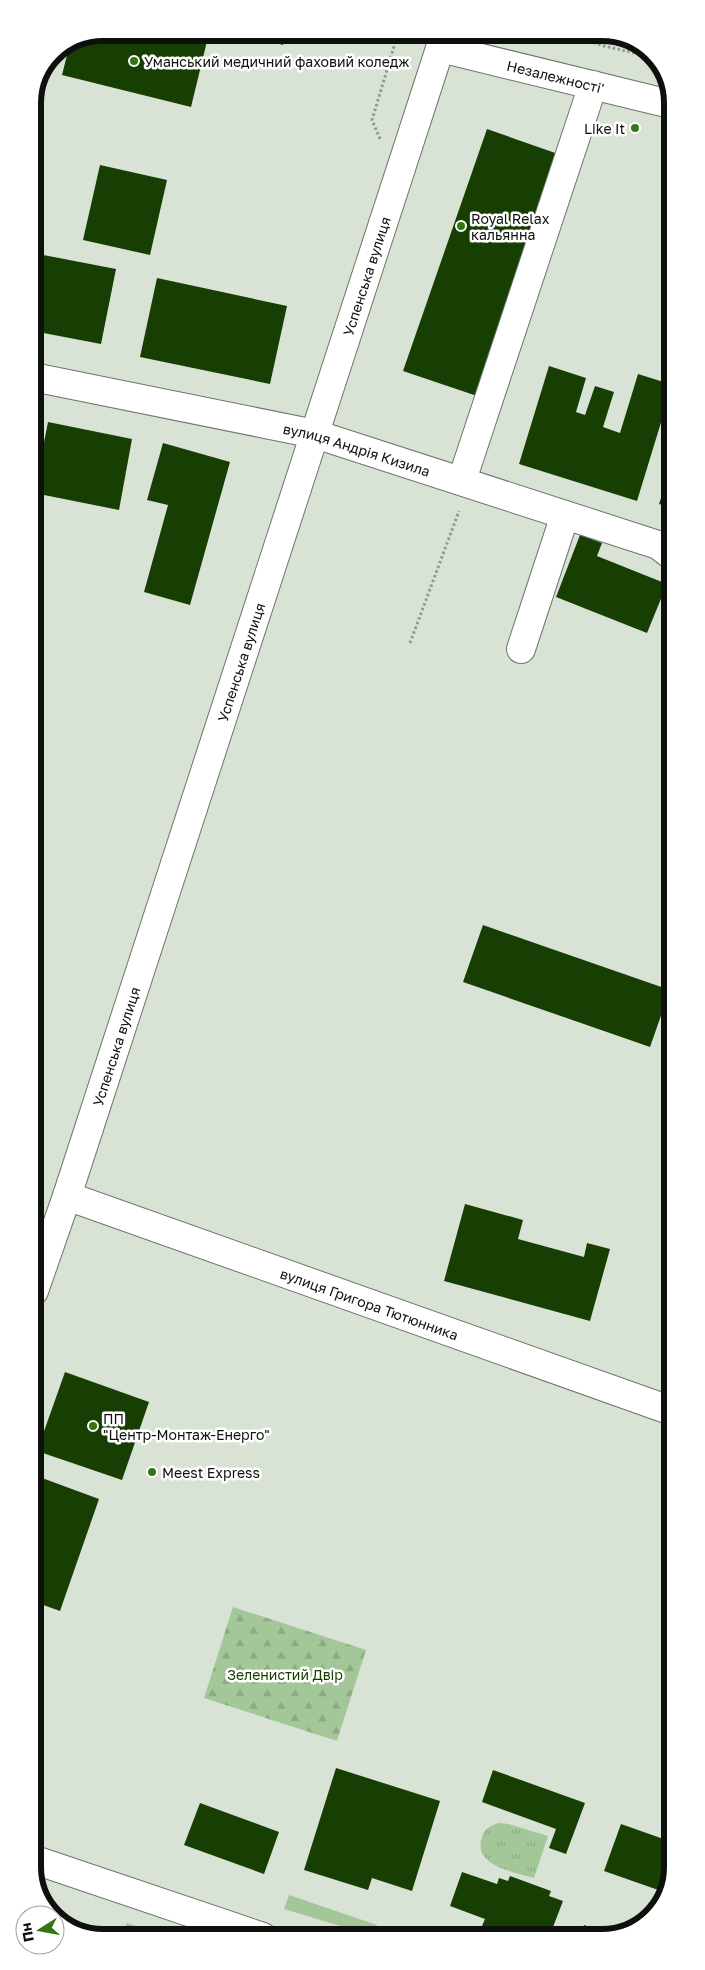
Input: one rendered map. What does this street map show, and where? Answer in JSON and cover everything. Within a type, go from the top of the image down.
[{"type":"street","name":"Успенська вулиця","points":[[41,1271],[443,41]]},
{"type":"street","name":"Незалежності'","points":[[446,41],[593,85],[664,102]]},
{"type":"street","points":[[466,481],[593,85]]},
{"type":"street","name":"вулиця Андрія Кизила","points":[[41,380],[314,434],[466,481],[658,546],[664,550]]},
{"type":"street","points":[[521,649],[565,515]]},
{"type":"street","name":"вулиця Григора Тютюнника","points":[[67,1196],[664,1408]]},
{"type":"street","points":[[41,1862],[239,1929]]},
{"type":"path","points":[[381,141],[372,120],[396,41]]},
{"type":"path","points":[[594,41],[638,53]]},
{"type":"path","points":[[410,643],[466,481]]},
{"type":"green space","name":"Зеленистий Двір","points":[[233,1607],[366,1650],[337,1741],[204,1698]]},
{"type":"green space","points":[[499,1823],[509,1824],[548,1836],[534,1878],[497,1866],[483,1855],[481,1847],[484,1832]]},
{"type":"green space","points":[[289,1895],[377,1925],[376,1929],[350,1929],[284,1909]]},
{"type":"green space","points":[[127,1923],[145,1929],[124,1929]]},
{"type":"building","name":"Уманський медичний фаховий коледж","points":[[207,41],[191,107],[62,75],[67,53],[91,42]]},
{"type":"building","points":[[269,41],[284,41],[283,45]]},
{"type":"building","points":[[487,129],[561,155],[480,397],[403,371]]},
{"type":"building","points":[[100,165],[167,180],[150,255],[83,240]]},
{"type":"building","points":[[41,255],[116,269],[101,344],[41,333]]},
{"type":"building","points":[[157,278],[287,306],[270,384],[140,357]]},
{"type":"building","points":[[549,366],[586,378],[576,412],[585,415],[595,386],[614,392],[603,427],[620,433],[638,374],[664,382],[664,413],[637,501],[519,464]]},
{"type":"building","points":[[48,422],[132,439],[119,510],[41,494],[41,458]]},
{"type":"building","points":[[163,443],[230,462],[190,605],[144,592],[168,505],[147,500]]},
{"type":"building","points":[[664,489],[664,506],[659,504]]},
{"type":"building","points":[[580,535],[602,543],[597,556],[664,583],[664,591],[647,633],[556,597]]},
{"type":"building","points":[[483,925],[664,988],[664,1007],[650,1047],[463,982]]},
{"type":"building","points":[[465,1204],[523,1220],[518,1239],[584,1257],[587,1243],[610,1249],[590,1321],[444,1281]]},
{"type":"building","name":"ПП \"Центр-Монтаж-Енерго\"","points":[[65,1372],[149,1402],[122,1480],[41,1452],[41,1440]]},
{"type":"building","points":[[42,1478],[99,1499],[60,1611],[41,1604]]},
{"type":"building","points":[[336,1768],[440,1801],[412,1891],[372,1878],[368,1890],[304,1870]]},
{"type":"building","points":[[493,1770],[585,1803],[566,1854],[549,1848],[556,1829],[482,1802]]},
{"type":"building","points":[[200,1803],[279,1832],[264,1874],[184,1845]]},
{"type":"building","points":[[621,1824],[664,1839],[663,1879],[659,1890],[604,1871]]},
{"type":"building","points":[[462,1872],[497,1884],[499,1878],[508,1881],[510,1876],[551,1891],[549,1896],[563,1901],[552,1929],[491,1929],[482,1926],[485,1919],[450,1906]]},
{"type":"building","points":[[584,1925],[595,1929],[583,1929]]},
{"type":"place","name":"Уманський медичний фаховий коледж","points":[[134,61]]},
{"type":"place","name":"Like It","points":[[635,128]]},
{"type":"place","name":"Royal Relax кальянна","points":[[461,226]]},
{"type":"place","name":"ПП \"Центр-Монтаж-Енерго\"","points":[[93,1426]]},
{"type":"place","name":"Meest Express","points":[[152,1472]]}]
